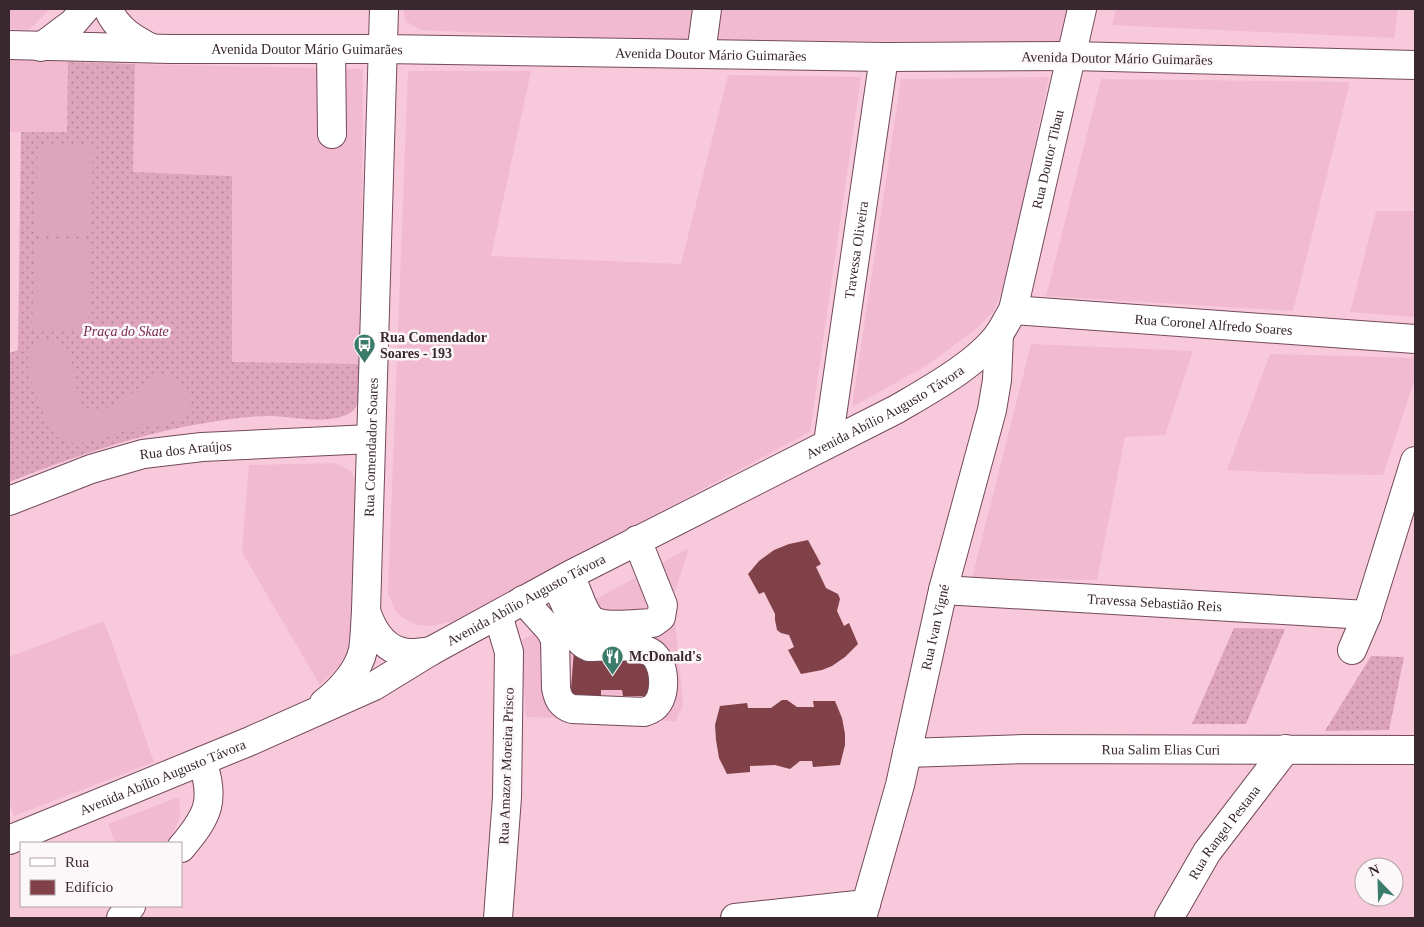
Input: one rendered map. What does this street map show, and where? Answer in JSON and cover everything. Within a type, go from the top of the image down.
[{"type":"main road","points":[[41,47],[74,23],[85,9]]},
{"type":"main road","points":[[108,9],[123,30],[151,48]]},
{"type":"main road","name":"Rua Comendador Soares","points":[[309,714],[329,699],[354,671],[362,652],[366,611],[384,9]]},
{"type":"main road","points":[[701,54],[707,9]]},
{"type":"main road","name":"Rua Doutor Tibau","points":[[1013,310],[1082,9]]},
{"type":"main road","name":"Avenida Doutor Mário Guimarães","points":[[9,45],[41,47],[383,49],[884,57],[1072,56],[1415,65]]},
{"type":"main road","points":[[330,50],[332,134]]},
{"type":"main road","name":"Travessa Oliveira","points":[[828,444],[884,57]]},
{"type":"main road","name":"Avenida Abílio Augusto Távora","points":[[9,840],[248,742],[374,686],[431,651],[523,600],[922,395],[977,356],[999,334],[1013,310]]},
{"type":"main road","name":"Rua Coronel Alfredo Soares","points":[[1013,310],[1415,339]]},
{"type":"main road","name":"Rua Ivan Vigné","points":[[864,911],[900,785],[944,590],[992,410],[997,380],[999,334]]},
{"type":"main road","name":"Rua dos Araújos","points":[[9,501],[91,470],[143,454],[202,447],[371,439]]},
{"type":"main road","points":[[1352,650],[1367,615],[1415,461]]},
{"type":"main road","points":[[563,579],[593,622],[609,625],[657,621],[663,611],[663,605],[637,540]]},
{"type":"main road","points":[[523,600],[543,622],[555,639],[556,688],[563,705],[572,709],[644,712],[652,709],[661,698],[662,692],[663,669],[659,660],[655,655],[644,649],[589,647],[583,645],[573,630],[563,579]]},
{"type":"main road","name":"Travessa Sebastião Reis","points":[[944,590],[1367,615]]},
{"type":"main road","points":[[366,611],[372,627],[386,644],[410,653],[431,651]]},
{"type":"main road","name":"Rua Amazor Moreira Prisco","points":[[498,615],[509,652],[507,797],[498,918]]},
{"type":"main road","name":"Rua Salim Elias Curi","points":[[907,753],[1024,749],[1415,750]]},
{"type":"main road","name":"Rua Rangel Pestana","points":[[1168,918],[1207,852],[1286,749]]},
{"type":"main road","points":[[182,847],[196,830],[208,804],[210,792],[202,760]]},
{"type":"main road","points":[[120,918],[130,907]]},
{"type":"main road","points":[[734,918],[864,911]]},
{"type":"shaded area","points":[[9,9],[50,9],[29,30],[9,29]]},
{"type":"shaded area","points":[[403,9],[693,9],[687,42],[420,30],[406,21]]},
{"type":"shaded area","points":[[718,9],[1067,9],[1060,42],[713,40]]},
{"type":"shaded area","points":[[1116,9],[1398,9],[1394,38],[1112,25]]},
{"type":"shaded area","points":[[9,58],[68,62],[67,133],[9,132]]},
{"type":"shaded area","points":[[135,64],[363,69],[361,364],[232,362],[232,176],[133,172]]},
{"type":"shaded area","points":[[408,71],[531,71],[491,256],[681,264],[728,75],[861,77],[810,432],[454,621],[432,626],[417,625],[403,618],[395,610],[388,593]]},
{"type":"shaded area","points":[[1049,77],[1005,286],[993,312],[974,331],[924,367],[852,407],[901,79]]},
{"type":"shaded area","points":[[1101,79],[1350,82],[1293,311],[1046,296]]},
{"type":"shaded area","points":[[1376,211],[1415,211],[1415,317],[1350,312]]},
{"type":"shaded area","points":[[1031,344],[1193,351],[1165,435],[1125,437],[1097,580],[972,578]]},
{"type":"shaded area","points":[[1270,354],[1415,358],[1415,378],[1383,475],[1227,470]]},
{"type":"shaded area","points":[[334,463],[350,470],[356,480],[352,645],[337,668],[320,685],[242,552],[249,465]]},
{"type":"shaded area","points":[[689,548],[673,598],[683,705],[676,721],[526,717],[520,641]]},
{"type":"shaded area","points":[[104,621],[154,762],[14,816],[9,802],[9,657]]},
{"type":"shaded area","points":[[179,797],[180,816],[173,834],[166,842],[115,842],[108,824]]},
{"type":"green space","name":"Praça do Skate","points":[[68,62],[135,64],[133,172],[232,176],[232,362],[361,364],[360,397],[355,409],[342,417],[332,419],[258,416],[191,425],[112,446],[9,482],[9,353],[18,350],[21,132],[67,132]]},
{"type":"green space","points":[[38,144],[93,144],[91,235],[35,234]]},
{"type":"green space","points":[[35,239],[90,239],[88,330],[32,329]]},
{"type":"green space","points":[[38,341],[54,342],[63,347],[72,365],[79,397],[83,405],[90,409],[107,408],[124,399],[154,378],[169,374],[179,380],[187,389],[191,399],[188,410],[180,418],[172,422],[141,427],[88,442],[69,443],[62,440],[47,423],[29,374],[28,354],[30,346]]},
{"type":"green space","points":[[1234,628],[1285,629],[1246,724],[1192,724]]},
{"type":"green space","points":[[1371,656],[1404,657],[1389,730],[1325,731]]},
{"type":"building","points":[[808,540],[821,564],[816,567],[826,588],[838,594],[840,599],[837,611],[844,626],[849,623],[858,644],[845,657],[832,666],[801,674],[788,650],[794,647],[789,635],[777,630],[775,614],[764,592],[759,594],[748,574],[759,561],[774,550],[789,544]]},
{"type":"building","name":"McDonald's","points":[[574,651],[650,658],[660,687],[649,687],[648,696],[623,696],[622,690],[601,690],[601,702],[570,701]]},
{"type":"building","points":[[782,700],[787,700],[797,707],[814,707],[813,701],[835,701],[842,718],[845,734],[845,745],[840,765],[813,767],[812,761],[800,761],[790,769],[775,765],[750,766],[750,772],[727,774],[719,758],[716,740],[715,725],[720,706],[747,703],[748,708],[771,708]]},
{"type":"place","name":"Rua Comendador Soares - 193","points":[[364,364]]},
{"type":"place","name":"McDonald's","points":[[613,675]]}]
